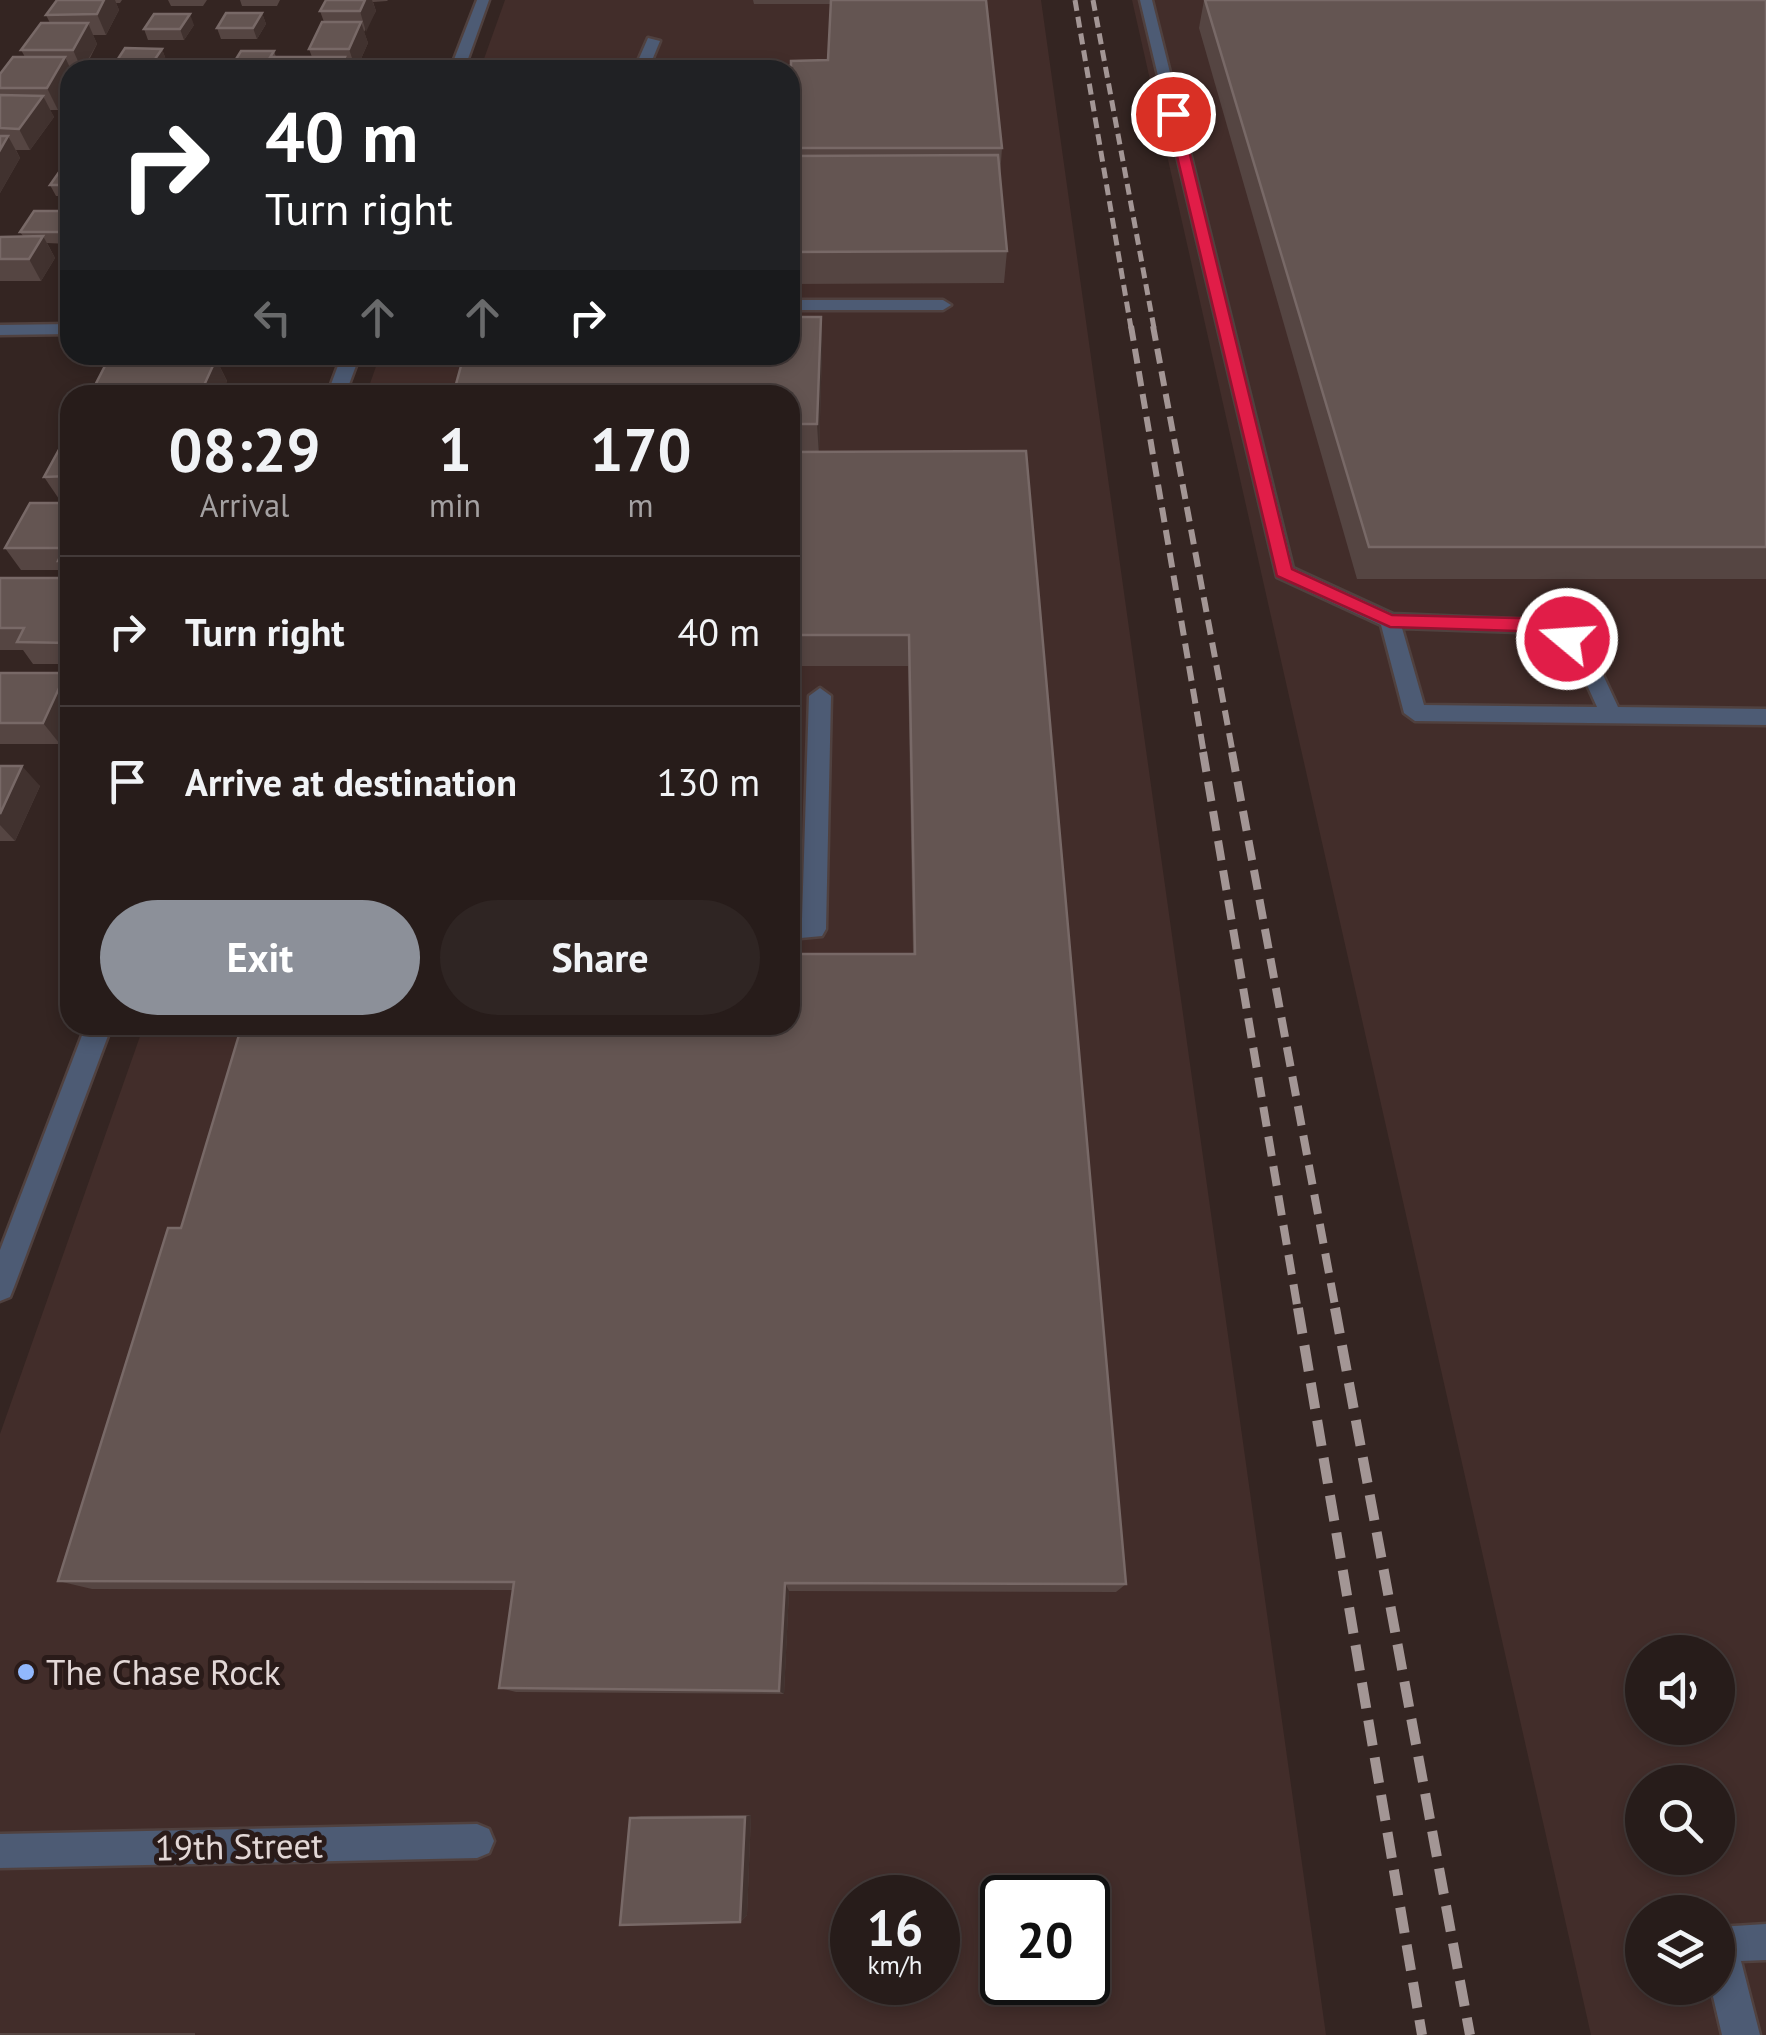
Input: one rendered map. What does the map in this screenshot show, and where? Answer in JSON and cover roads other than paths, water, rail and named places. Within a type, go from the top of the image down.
[{"type":"street","points":[[461,60],[483,0]]},
{"type":"street","points":[[1146,0],[1284,572],[1390,621],[1552,626],[1583,652],[1611,715]]},
{"type":"street","points":[[646,60],[653,41]]},
{"type":"street","points":[[800,306],[943,305]]},
{"type":"street","points":[[0,330],[60,329]]},
{"type":"street","points":[[1390,621],[1415,713],[1766,717]]},
{"type":"street","points":[[800,930],[814,929],[820,696]]},
{"type":"street","points":[[0,1287],[95,1035]]},
{"type":"street","name":"19th Street","points":[[0,1851],[477,1842]]},
{"type":"street","points":[[1741,2035],[1719,1944],[1766,1942]]},
{"type":"railway","points":[[1075,0],[1131,328]]},
{"type":"railway","points":[[1093,0],[1154,328]]},
{"type":"railway","points":[[1131,326],[1204,754]]},
{"type":"railway","points":[[1153,326],[1233,754]]},
{"type":"railway","points":[[1203,752],[1298,1311]]},
{"type":"railway","points":[[1232,752],[1336,1311]]},
{"type":"railway","points":[[1298,1308],[1422,2035]]},
{"type":"railway","points":[[1335,1308],[1470,2035]]},
{"type":"place","name":"The Chase Rock","points":[[26,1672]]}]
